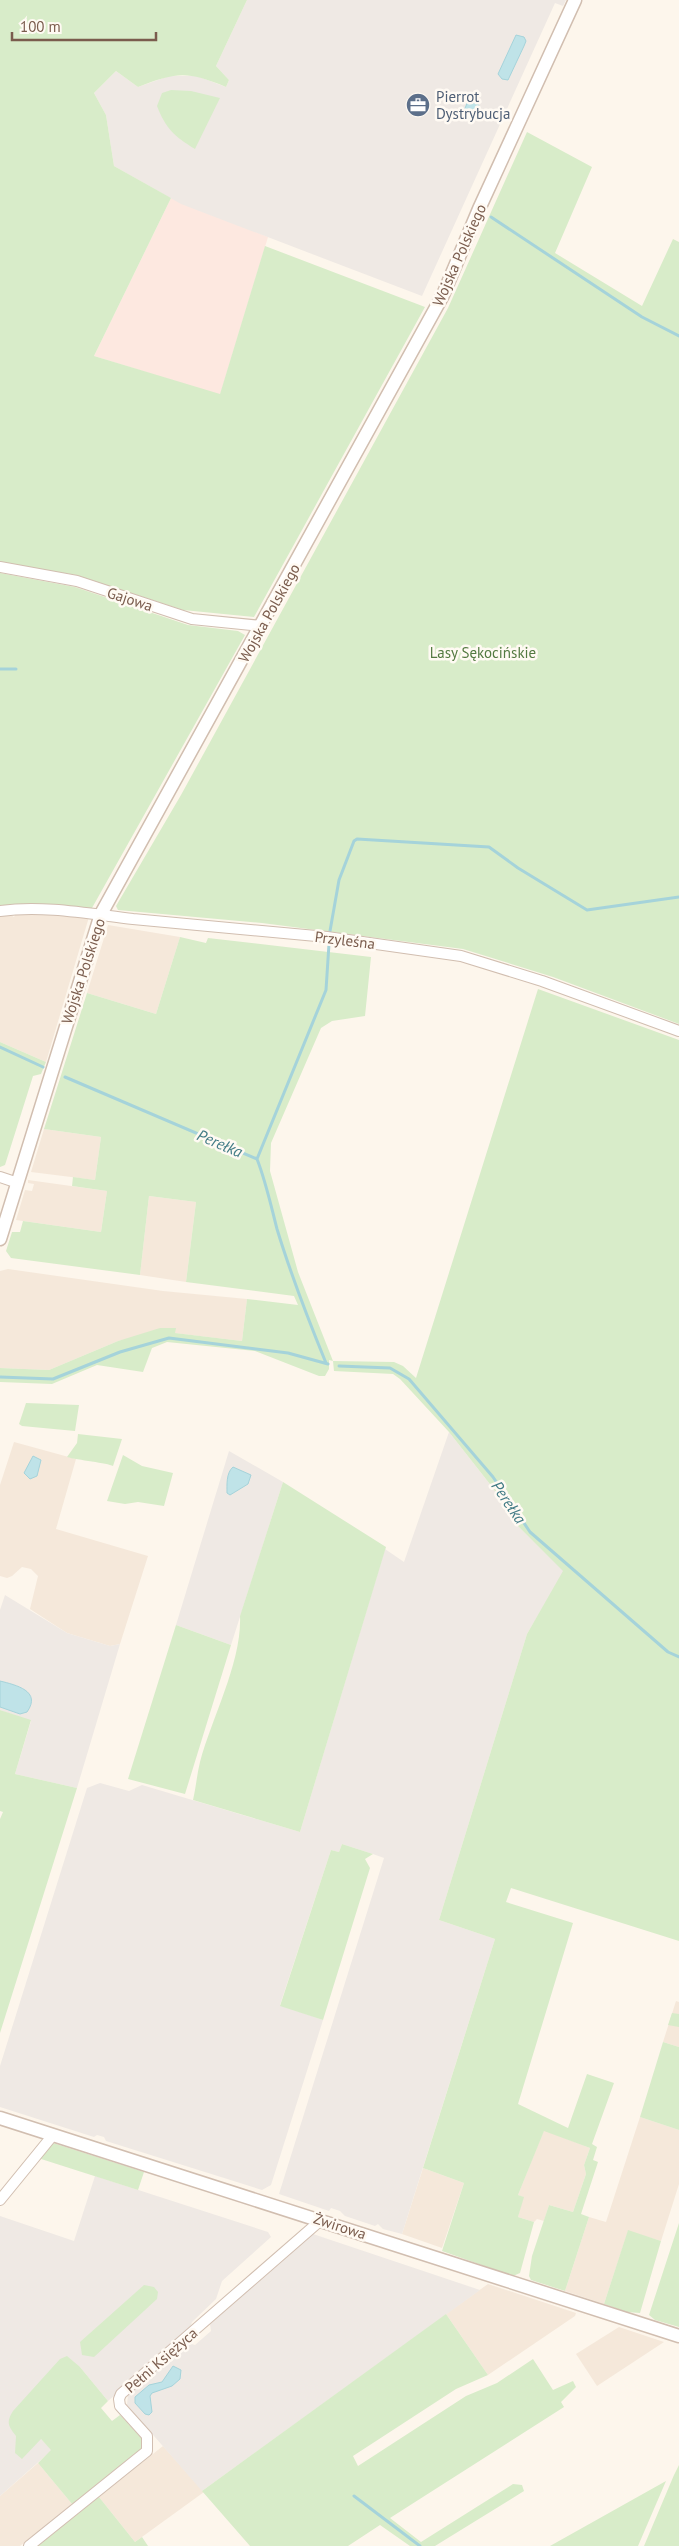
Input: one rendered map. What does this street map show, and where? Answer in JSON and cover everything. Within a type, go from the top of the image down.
[{"type":"street","name":"Wojska Polskiego","points":[[0,1239],[101,914],[444,295],[479,208],[575,0]]},
{"type":"street","name":"Gajowa","points":[[0,567],[77,581],[192,618],[262,626]]},
{"type":"street","name":"Przyleśna","points":[[0,911],[20,909],[101,914],[133,919],[278,932],[442,953],[505,969],[679,1031]]},
{"type":"street","points":[[0,1177],[18,1183]]},
{"type":"street","name":"Żwirowa","points":[[0,2118],[679,2336]]},
{"type":"street","points":[[0,2200],[53,2135]]},
{"type":"street","name":"Pełni Księżyca","points":[[29,2546],[147,2451],[147,2436],[120,2406],[118,2399],[121,2394],[321,2220]]},
{"type":"shaded area","points":[[247,0],[566,0],[563,6],[555,3],[422,296],[181,204],[114,166],[106,115],[94,93],[116,71],[138,87],[169,76],[197,76],[226,87],[229,80],[216,66]]},
{"type":"shaded area","points":[[171,198],[268,237],[220,395],[94,356]]},
{"type":"shaded area","points":[[17,912],[89,917],[46,1062],[0,1042],[0,914],[7,913],[14,917]]},
{"type":"shaded area","points":[[108,925],[180,937],[156,1014],[87,993]]},
{"type":"shaded area","points":[[44,1129],[101,1137],[95,1180],[31,1172]]},
{"type":"shaded area","points":[[28,1180],[107,1191],[101,1232],[16,1220],[25,1190],[32,1191],[34,1184],[28,1183]]},
{"type":"shaded area","points":[[149,1196],[196,1202],[186,1282],[140,1275]]},
{"type":"shaded area","points":[[8,1269],[163,1291],[247,1299],[242,1341],[174,1333],[175,1328],[118,1341],[49,1370],[0,1368],[0,1271]]},
{"type":"shaded area","points":[[449,1432],[493,1488],[514,1522],[564,1571],[527,1634],[439,1920],[495,1939],[402,2234],[383,2229],[378,2224],[375,2226],[345,2216],[340,2211],[331,2208],[329,2211],[279,2194],[384,1858],[342,1844],[339,1852],[331,1850],[280,2005],[323,2020],[271,2185],[262,2190],[106,2141],[104,2137],[97,2135],[94,2137],[0,2107],[0,2066],[87,1788],[100,1783],[129,1791],[142,1785],[300,1832],[385,1549],[404,1562]]},
{"type":"shaded area","points":[[14,1442],[76,1459],[56,1529],[148,1556],[120,1644],[110,1646],[67,1633],[30,1609],[38,1576],[31,1569],[22,1567],[12,1576],[7,1578],[0,1576],[0,1485]]},
{"type":"shaded area","points":[[229,1451],[283,1482],[231,1645],[176,1625]]},
{"type":"shaded area","points":[[5,1595],[67,1633],[110,1646],[120,1644],[77,1788],[15,1774],[31,1721],[0,1710],[0,1610]]},
{"type":"shaded area","points":[[676,2001],[679,2002],[679,2047],[663,2042]]},
{"type":"shaded area","points":[[640,2117],[679,2130],[679,2184],[661,2241],[628,2231],[604,2304],[565,2291],[589,2217],[606,2222]]},
{"type":"shaded area","points":[[544,2130],[590,2148],[584,2165],[586,2174],[573,2212],[549,2205],[544,2221],[537,2219],[534,2222],[518,2217],[523,2197],[518,2195]]},
{"type":"shaded area","points":[[423,2168],[464,2183],[442,2248],[402,2234]]},
{"type":"shaded area","points":[[95,2176],[268,2232],[271,2237],[222,2281],[216,2299],[192,2322],[189,2331],[108,2401],[80,2367],[41,2439],[52,2450],[0,2496],[0,2216],[74,2241]]},
{"type":"shaded area","points":[[313,2234],[480,2290],[202,2491],[127,2405],[128,2395],[188,2343],[195,2345],[211,2331],[210,2324]]},
{"type":"shaded area","points":[[488,2284],[576,2313],[575,2316],[488,2375],[446,2314]]},
{"type":"shaded area","points":[[619,2327],[664,2342],[597,2386],[576,2354]]},
{"type":"shaded area","points":[[163,2446],[204,2492],[135,2542],[99,2497]]},
{"type":"shaded area","points":[[38,2463],[72,2504],[20,2546],[0,2546],[0,2496]]},
{"type":"green space","points":[[0,0],[247,0],[216,66],[229,80],[226,87],[201,78],[182,75],[163,78],[138,87],[116,71],[94,93],[106,115],[114,166],[171,198],[94,356],[220,394],[265,246],[425,307],[254,617],[183,610],[76,575],[0,563]]},
{"type":"green space","points":[[171,90],[191,91],[220,98],[195,149],[181,140],[172,131],[164,121],[157,106],[162,93]]},
{"type":"green space","name":"Lasy Sękocińskie","points":[[527,132],[592,167],[555,253],[642,306],[673,239],[679,242],[679,1024],[553,977],[463,949],[262,923],[118,910],[116,906],[181,795],[448,308]]},
{"type":"green space","points":[[0,573],[75,587],[188,625],[238,631],[245,635],[92,908],[0,908]]},
{"type":"green space","points":[[180,937],[206,943],[208,938],[371,957],[365,1016],[332,1021],[321,1028],[271,1143],[270,1171],[298,1272],[333,1361],[329,1360],[329,1369],[325,1376],[319,1376],[255,1351],[167,1342],[152,1348],[143,1372],[97,1365],[52,1384],[0,1382],[0,1368],[49,1370],[118,1341],[160,1328],[176,1328],[175,1333],[242,1341],[247,1299],[298,1305],[294,1296],[186,1282],[196,1202],[149,1196],[140,1275],[11,1258],[6,1251],[12,1232],[20,1232],[23,1221],[101,1232],[107,1191],[72,1186],[73,1177],[95,1180],[101,1137],[44,1129],[87,993],[156,1014]]},
{"type":"green space","points":[[538,989],[679,1040],[679,1941],[511,1888],[506,1902],[573,1923],[518,2104],[568,2128],[587,2074],[614,2083],[592,2144],[597,2147],[593,2160],[598,2162],[581,2214],[589,2217],[565,2291],[531,2280],[529,2276],[532,2256],[549,2205],[573,2212],[586,2174],[584,2165],[590,2148],[544,2131],[518,2195],[524,2197],[518,2217],[534,2222],[520,2273],[513,2276],[442,2251],[464,2183],[423,2168],[495,1939],[439,1920],[527,1634],[563,1571],[514,1522],[493,1488],[449,1432],[400,1379],[393,1374],[334,1371],[333,1361],[394,1362],[403,1366],[416,1378]]},
{"type":"green space","points":[[0,1042],[46,1062],[41,1074],[33,1076],[5,1165],[0,1167]]},
{"type":"green space","points":[[26,1403],[79,1405],[75,1431],[22,1426],[19,1424]]},
{"type":"green space","points":[[78,1434],[122,1439],[113,1466],[67,1457],[77,1443]]},
{"type":"green space","points":[[123,1455],[142,1466],[173,1473],[164,1506],[138,1502],[125,1504],[107,1501]]},
{"type":"green space","points":[[283,1482],[386,1547],[300,1832],[193,1800],[200,1762],[236,1652],[240,1616]]},
{"type":"green space","points":[[176,1625],[231,1645],[185,1794],[128,1779]]},
{"type":"green space","points":[[0,1710],[31,1720],[15,1774],[77,1788],[0,2033],[0,1819],[3,1812],[0,1811]]},
{"type":"green space","points":[[342,1844],[373,1854],[365,1859],[370,1868],[323,2020],[280,2006],[331,1850],[339,1852]]},
{"type":"green space","points":[[672,2013],[679,2014],[679,2027],[668,2025]]},
{"type":"green space","points":[[663,2042],[679,2047],[679,2130],[640,2117]]},
{"type":"green space","points":[[53,2143],[144,2172],[138,2190],[38,2158]]},
{"type":"green space","points":[[679,2223],[679,2327],[655,2320],[649,2315]]},
{"type":"green space","points":[[628,2230],[661,2241],[640,2313],[627,2312],[604,2304]]},
{"type":"green space","points":[[144,2285],[154,2287],[158,2292],[157,2299],[94,2357],[82,2355],[80,2342]]},
{"type":"green space","points":[[446,2314],[488,2375],[456,2389],[353,2456],[358,2466],[466,2396],[497,2383],[533,2359],[553,2390],[573,2381],[576,2387],[561,2402],[564,2407],[390,2518],[421,2542],[513,2484],[522,2485],[524,2491],[435,2546],[410,2546],[380,2525],[348,2546],[250,2546],[202,2491]]},
{"type":"green space","points":[[67,2356],[80,2367],[108,2401],[101,2408],[112,2421],[120,2415],[144,2441],[143,2447],[72,2504],[38,2463],[51,2450],[41,2439],[22,2459],[15,2453],[16,2436],[10,2427],[9,2421],[13,2411],[60,2359]]},
{"type":"green space","points":[[679,2465],[679,2546],[644,2546],[674,2475]]},
{"type":"green space","points":[[666,2481],[638,2546],[550,2546]]},
{"type":"green space","points":[[99,2497],[135,2542],[142,2537],[148,2546],[38,2546]]},
{"type":"water","points":[[516,35],[524,37],[526,41],[508,80],[502,79],[498,74]]},
{"type":"water","points":[[468,101],[479,105],[472,122],[461,118]]},
{"type":"water","points":[[33,1456],[41,1460],[37,1476],[30,1479],[24,1473]]},
{"type":"water","points":[[233,1467],[251,1475],[248,1484],[230,1495],[227,1493],[227,1479]]},
{"type":"water","points":[[0,1681],[20,1687],[29,1694],[31,1705],[27,1712],[20,1714],[0,1707]]},
{"type":"water","points":[[173,2366],[181,2370],[180,2379],[172,2386],[152,2393],[150,2396],[152,2412],[149,2415],[145,2414],[135,2403],[135,2397],[149,2385],[162,2382]]},
{"type":"waterway","points":[[491,217],[642,317],[679,336]]},
{"type":"waterway","points":[[0,669],[16,669]]},
{"type":"waterway","points":[[330,931],[339,880],[354,841],[357,839],[489,847],[518,868],[587,910],[679,897]]},
{"type":"waterway","points":[[257,1159],[326,990],[329,944]]},
{"type":"waterway","name":"Perełka","points":[[0,1047],[43,1067]]},
{"type":"waterway","name":"Perełka","points":[[65,1077],[257,1159],[288,1263],[326,1363]]},
{"type":"waterway","points":[[0,1377],[53,1379],[120,1352],[169,1338],[288,1353],[328,1364]]},
{"type":"waterway","name":"Perełka","points":[[339,1366],[390,1368],[409,1379],[493,1477],[530,1532],[668,1652],[679,1657]]},
{"type":"waterway","points":[[354,2496],[420,2546]]},
{"type":"place","name":"Pierrot Dystrybucja","points":[[418,105]]}]
